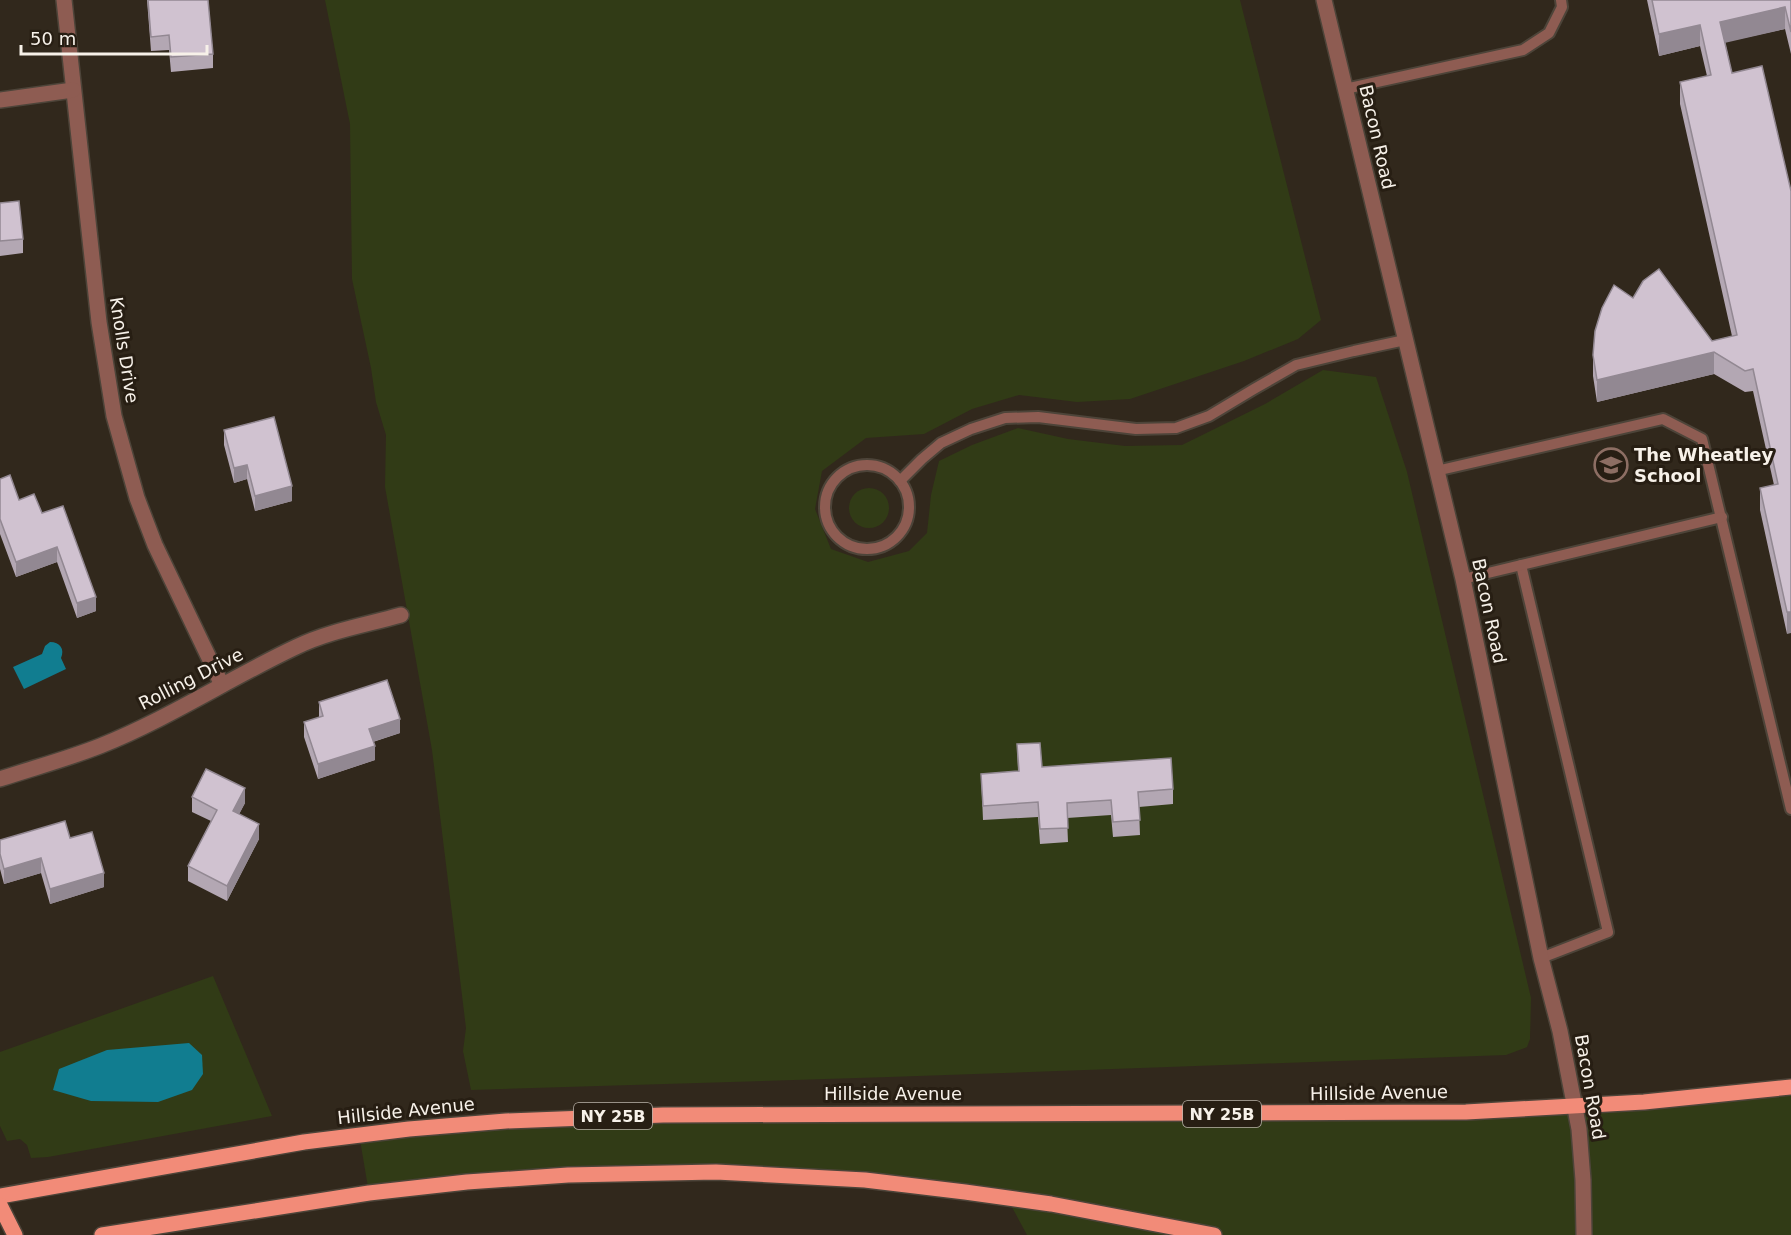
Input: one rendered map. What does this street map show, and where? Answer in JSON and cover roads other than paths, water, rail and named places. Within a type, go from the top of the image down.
[{"type":"main road","name":"Hillside Avenue","points":[[0,1196],[359,1134],[556,1118],[707,1114],[1466,1112],[1700,1097],[1791,1087]]},
{"type":"main road","points":[[102,1235],[369,1193],[467,1182],[568,1175],[716,1172],[865,1180],[965,1192],[1050,1204],[1214,1235]]},
{"type":"main road","points":[[0,1205],[15,1235]]},
{"type":"street","name":"Knolls Drive","points":[[64,0],[99,322],[114,416],[137,498],[155,545],[222,685]]},
{"type":"street","name":"Bacon Road","points":[[1327,1],[1345,89],[1463,579],[1541,958],[1560,1031],[1575,1106],[1583,1180],[1584,1235]]},
{"type":"street","points":[[0,100],[73,90]]},
{"type":"street","name":"Rolling Drive","points":[[0,779],[100,746],[187,705],[297,646],[324,636],[401,615]]},
{"type":"lane","points":[[1345,89],[1523,50],[1549,33],[1562,7],[1561,0]]},
{"type":"lane","points":[[900,481],[941,443],[971,429],[1005,418],[1038,417],[1136,429],[1176,428],[1209,416],[1296,365],[1406,340]]},
{"type":"lane","points":[[1436,471],[1663,419],[1702,439],[1791,809]]},
{"type":"lane","points":[[865,464],[890,471],[900,481],[907,493],[910,507],[907,522],[899,534],[888,543],[877,548],[865,549],[843,541],[834,533],[827,522],[826,496],[831,484],[839,474],[851,467],[865,464]]},
{"type":"lane","points":[[1463,579],[1722,517]]},
{"type":"lane","points":[[1521,565],[1608,932],[1541,958]]},
{"type":"water","points":[[50,642],[61,647],[61,658],[66,669],[24,689],[13,667],[42,654],[45,646]]},
{"type":"water","points":[[189,1043],[202,1055],[203,1074],[192,1090],[158,1102],[91,1101],[53,1090],[59,1069],[107,1050]]},
{"type":"place","name":"The Wheatley School","points":[[1611,465]]}]
